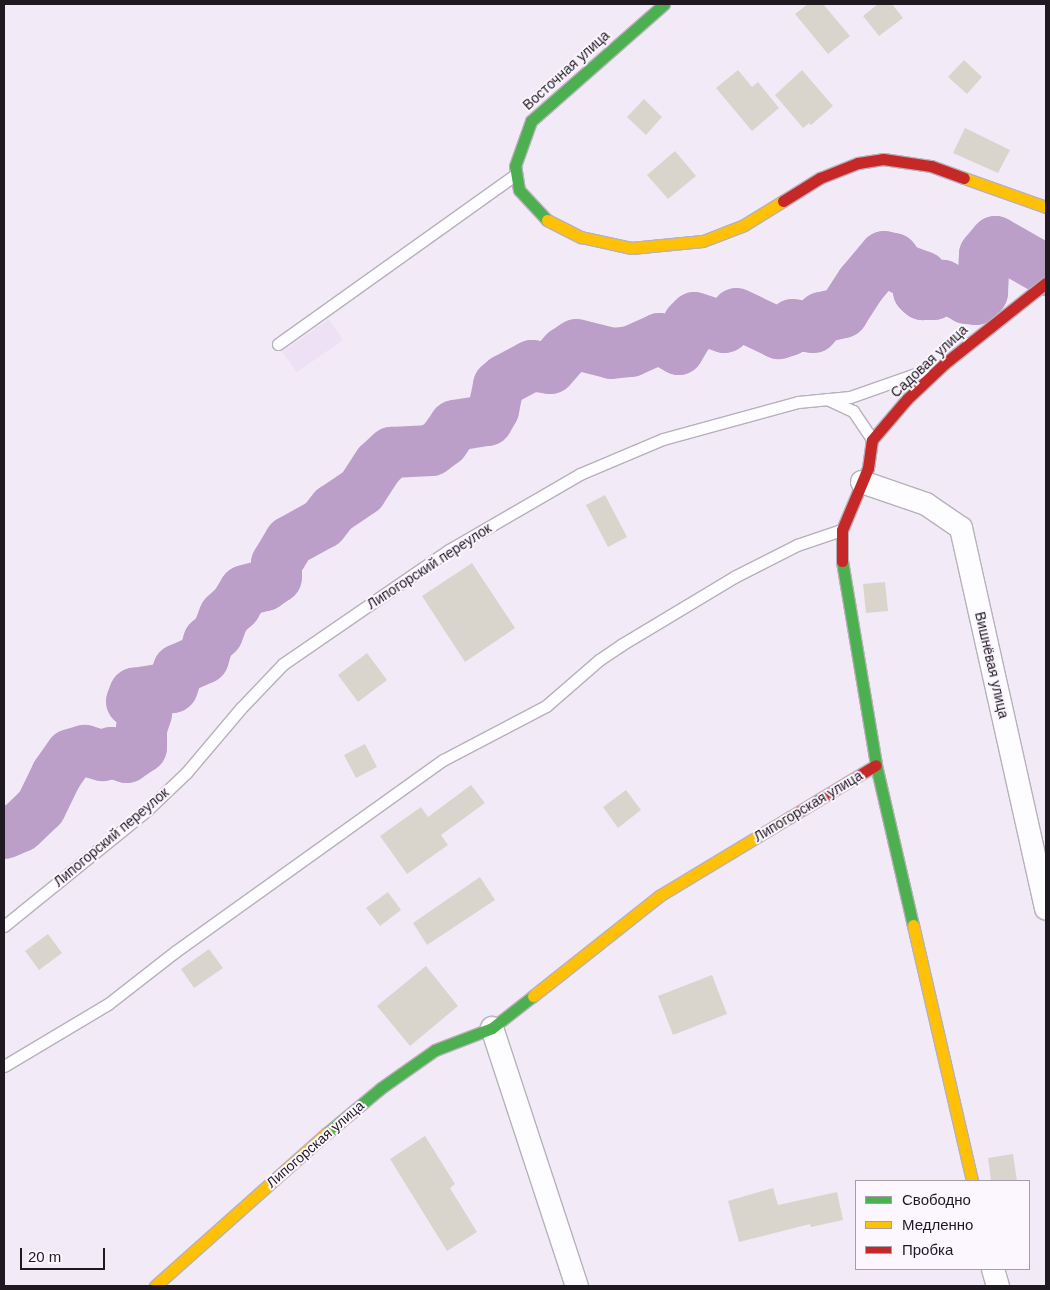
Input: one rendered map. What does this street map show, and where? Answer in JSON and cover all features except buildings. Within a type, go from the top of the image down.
[{"type":"street","name":"Восточная улица","points":[[515,175],[518,151],[531,121],[664,4]]},
{"type":"street","points":[[515,175],[525,199],[553,225],[581,237],[631,248],[703,241],[744,226],[820,178],[858,163],[884,159],[931,166],[1046,207]]},
{"type":"street","name":"Садовая улица","points":[[872,440],[907,399],[944,364],[1046,282]]},
{"type":"street","points":[[872,440],[868,468],[842,530],[841,555],[846,598],[876,765]]},
{"type":"street","name":"Вишнёвая улица","points":[[862,482],[926,504],[961,528],[1046,909]]},
{"type":"street","name":"Липогорская улица","points":[[155,1286],[297,1158],[381,1088],[435,1050],[492,1028],[660,896],[876,765],[972,1180]]},
{"type":"street","points":[[492,1028],[577,1286]]},
{"type":"street","points":[[994,1270],[998,1286]]},
{"type":"lane","points":[[278,344],[515,175]]},
{"type":"lane","name":"Липогорский переулок","points":[[4,926],[147,810],[186,773],[246,701],[283,664],[449,550],[580,474],[634,451],[798,402],[850,397],[944,364]]},
{"type":"lane","points":[[825,399],[853,411],[868,430],[872,440]]},
{"type":"lane","points":[[4,1066],[108,1004],[176,951],[443,760],[546,706],[599,660],[621,645],[734,577],[797,545],[842,530]]},
{"type":"shaded area","points":[[329,319],[343,340],[297,372],[282,352]]},
{"type":"waterway","points":[[4,833],[20,826],[40,807],[56,774],[70,754],[84,750],[102,755],[111,752],[126,757],[141,747],[141,728],[146,713],[131,701],[134,693],[172,687],[178,669],[203,658],[208,641],[217,633],[224,615],[235,605],[244,590],[264,585],[276,577],[276,563],[289,541],[322,523],[333,509],[361,490],[378,464],[391,452],[431,450],[443,441],[454,425],[487,420],[493,409],[498,385],[505,379],[531,365],[550,368],[564,352],[576,344],[611,353],[630,351],[659,338],[678,349],[687,334],[688,323],[694,317],[724,327],[736,313],[778,333],[788,330],[792,324],[813,327],[821,317],[842,312],[861,283],[884,256],[893,258],[900,268],[922,276],[918,290],[922,294],[933,294],[942,285],[966,298],[975,299],[982,292],[984,254],[995,241],[1046,270]]},
{"type":"traffic: fast","points":[[547,220],[519,190],[515,166],[531,121],[664,4]]},
{"type":"traffic: fast","points":[[842,561],[876,765],[913,925]]},
{"type":"traffic: fast","points":[[327,1133],[381,1088],[435,1050],[492,1028],[533,996]]},
{"type":"traffic: slow","points":[[964,178],[1046,207]]},
{"type":"traffic: slow","points":[[547,220],[581,237],[631,248],[703,241],[744,225],[783,201]]},
{"type":"traffic: slow","points":[[533,996],[659,896],[790,817]]},
{"type":"traffic: slow","points":[[913,925],[972,1180]]},
{"type":"traffic: slow","points":[[155,1286],[327,1133]]},
{"type":"traffic: jam","points":[[783,201],[820,178],[858,163],[883,159],[931,166],[964,178]]},
{"type":"traffic: jam","points":[[842,561],[842,530],[868,468],[872,440],[907,399],[944,364],[1046,283]]},
{"type":"traffic: jam","points":[[790,817],[876,765]]}]
